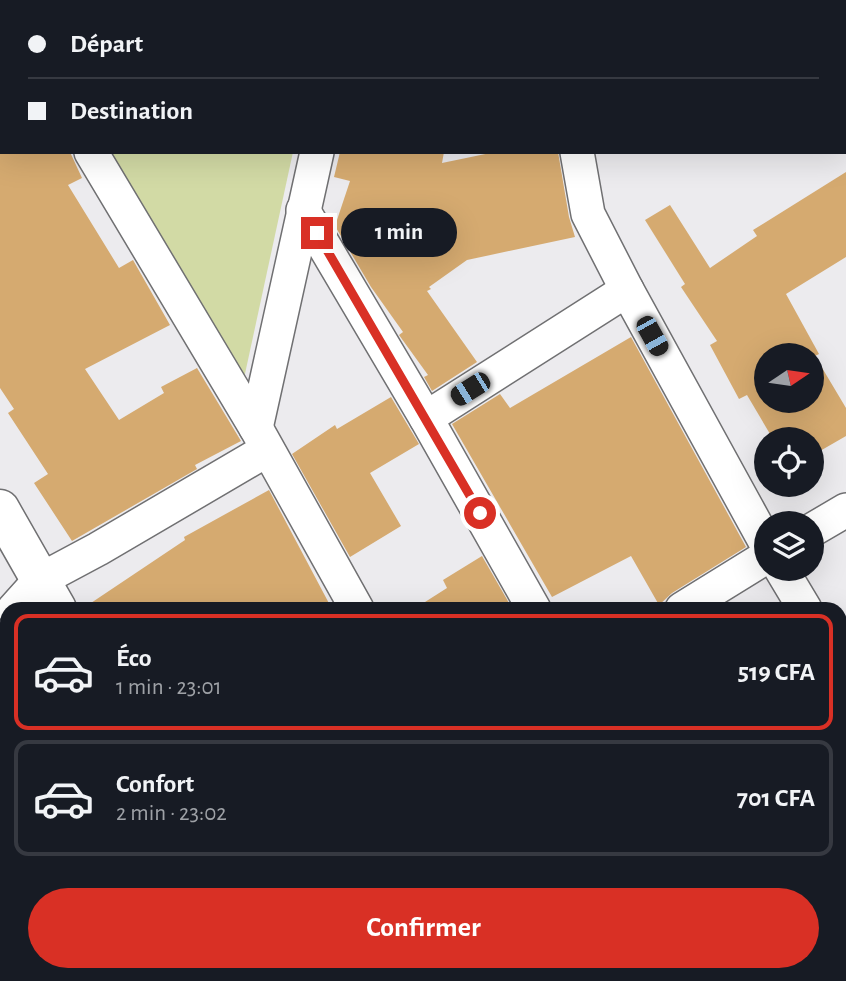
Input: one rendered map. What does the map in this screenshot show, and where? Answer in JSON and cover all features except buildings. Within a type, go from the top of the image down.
[{"type":"street","points":[[92,154],[262,439],[353,602]]},
{"type":"street","points":[[30,602],[48,594],[98,549],[262,439],[303,210],[317,154]]},
{"type":"street","points":[[577,154],[588,214],[754,521]]},
{"type":"street","points":[[303,210],[426,418],[530,602]]},
{"type":"street","points":[[426,418],[627,290]]},
{"type":"street","points":[[0,509],[48,594]]},
{"type":"street","points":[[824,523],[846,510]]},
{"type":"street","points":[[693,602],[754,564]]},
{"type":"street","points":[[788,581],[800,602]]},
{"type":"green space","points":[[111,154],[293,154],[243,383]]},
{"type":"route","points":[[317,233],[480,513]]}]
